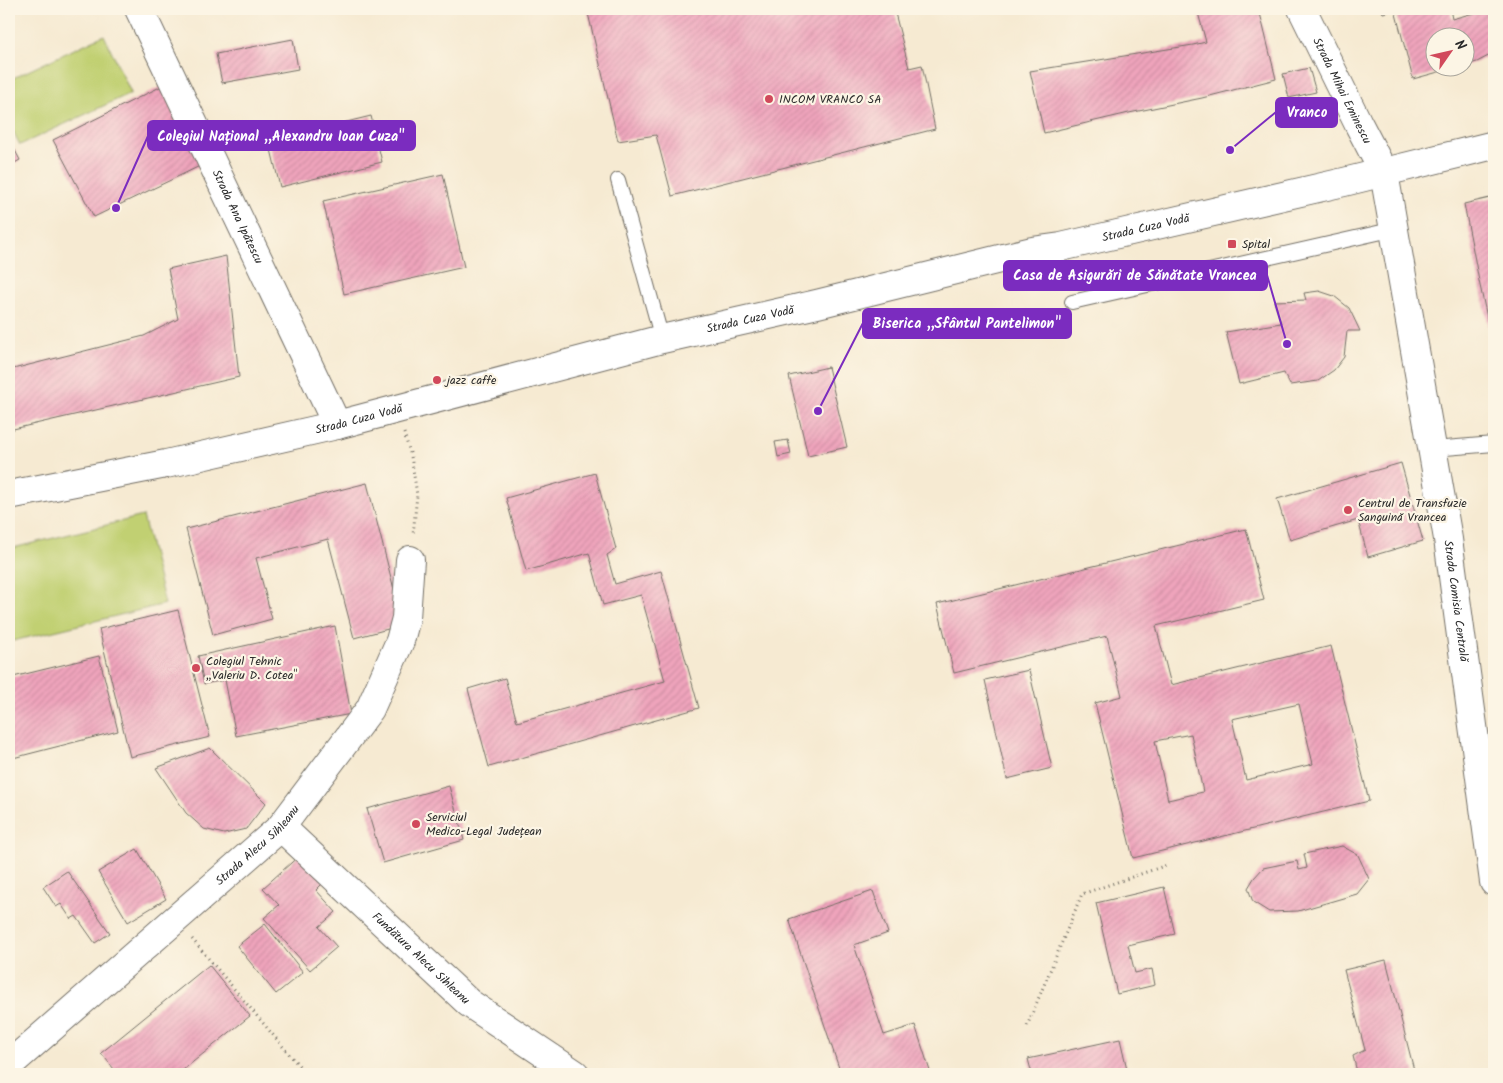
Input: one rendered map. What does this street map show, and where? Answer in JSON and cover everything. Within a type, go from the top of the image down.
[{"type":"street","name":"Strada Ana Ipătescu","points":[[139,9],[337,425]]},
{"type":"street","name":"Strada Mihai Eminescu","points":[[1302,9],[1384,173]]},
{"type":"street","name":"Strada Cuza Vodă","points":[[9,495],[166,464],[337,425],[662,339],[817,304],[1012,255],[1061,247],[1384,173],[1494,145]]},
{"type":"street","name":"Strada Comisia Centrală","points":[[1384,173],[1451,558],[1494,882]]},
{"type":"street","name":"Strada Alecu Sihleanu","points":[[9,1065],[281,827],[370,709],[400,641],[406,618],[410,560]]},
{"type":"street","name":"Fundătura Alecu Sihleanu","points":[[281,827],[469,1002],[575,1074]]},
{"type":"lane","points":[[618,180],[662,339]]},
{"type":"lane","points":[[1072,302],[1394,229]]},
{"type":"lane","points":[[1433,449],[1494,444]]},
{"type":"path","points":[[387,412],[405,434],[412,456],[417,495],[410,560]]},
{"type":"path","points":[[1027,1026],[1082,894],[1167,865]]},
{"type":"path","points":[[176,919],[306,1074]]},
{"type":"green space","points":[[104,35],[131,93],[20,145],[9,123],[9,80]]},
{"type":"green space","points":[[143,516],[165,604],[13,641],[9,625],[9,549]]},
{"type":"building","name":"INCOM VRANCO SA","points":[[587,9],[894,9],[909,68],[922,65],[935,129],[672,196],[656,135],[618,141]]},
{"type":"building","points":[[1197,9],[1259,9],[1276,79],[1202,98],[1044,133],[1030,71],[1206,42]]},
{"type":"building","points":[[1381,9],[1450,9],[1452,19],[1494,9],[1494,53],[1476,62],[1476,28],[1426,28],[1426,75],[1413,79],[1395,10],[1383,13]]},
{"type":"building","points":[[293,39],[298,69],[222,83],[216,54]]},
{"type":"building","points":[[1309,68],[1316,92],[1289,98],[1283,74]]},
{"type":"building","points":[[162,86],[204,164],[94,217],[53,140]]},
{"type":"building","points":[[371,116],[382,162],[280,187],[269,141]]},
{"type":"building","points":[[9,139],[20,160],[9,166]]},
{"type":"building","points":[[443,174],[464,267],[344,294],[323,201]]},
{"type":"building","points":[[1494,197],[1494,345],[1493,345],[1464,204]]},
{"type":"building","points":[[226,256],[239,377],[9,430],[9,353],[13,369],[144,336],[178,319],[168,269]]},
{"type":"building","points":[[1319,291],[1334,296],[1349,308],[1360,331],[1347,331],[1344,357],[1334,370],[1318,381],[1290,385],[1284,373],[1239,384],[1226,332],[1281,323],[1274,301],[1306,300],[1304,293]]},
{"type":"building","points":[[828,367],[847,447],[808,456],[789,376]]},
{"type":"building","points":[[788,440],[791,454],[778,457],[775,442]]},
{"type":"building","name":"Centrul de Transfuzie Sanguină Vrancea","points":[[1401,463],[1423,541],[1368,557],[1358,520],[1290,540],[1277,499]]},
{"type":"building","points":[[595,473],[616,549],[607,555],[615,584],[661,571],[699,708],[489,767],[468,689],[505,678],[517,722],[665,681],[641,595],[603,605],[589,553],[526,571],[506,498]]},
{"type":"building","points":[[367,483],[403,625],[354,638],[328,539],[256,558],[272,619],[213,635],[186,529]]},
{"type":"building","points":[[1246,529],[1264,600],[1156,626],[1171,685],[1331,646],[1369,801],[1133,858],[1095,703],[1122,696],[1107,636],[954,673],[937,604]],"holes":[[[1299,704],[1313,764],[1246,780],[1232,719]],[[1191,734],[1203,792],[1168,800],[1155,741]]]},
{"type":"building","points":[[178,610],[210,737],[130,757],[99,629]]},
{"type":"building","points":[[335,626],[351,714],[236,736],[225,680],[204,684],[198,656]]},
{"type":"building","points":[[99,656],[118,731],[9,759],[9,678]]},
{"type":"building","points":[[1029,670],[1052,768],[1007,779],[985,680]]},
{"type":"building","points":[[210,748],[266,803],[246,829],[224,834],[204,829],[186,813],[156,768]]},
{"type":"building","name":"Serviciul Medico-Legal Județean","points":[[449,786],[464,840],[383,863],[367,809]]},
{"type":"building","points":[[1342,846],[1358,855],[1369,879],[1357,894],[1298,911],[1269,912],[1253,902],[1248,888],[1263,868],[1297,861],[1299,870],[1307,868],[1304,854]]},
{"type":"building","points":[[137,849],[166,899],[128,922],[98,872]]},
{"type":"building","points":[[301,854],[325,881],[316,890],[336,912],[319,927],[337,947],[310,970],[264,918],[279,905],[263,888]]},
{"type":"building","points":[[67,871],[110,933],[95,943],[76,916],[71,919],[61,904],[56,907],[43,887]]},
{"type":"building","points":[[1164,887],[1175,934],[1128,945],[1135,973],[1152,969],[1155,985],[1117,994],[1096,903]]},
{"type":"building","points":[[873,891],[888,933],[854,945],[884,1035],[915,1025],[931,1074],[841,1074],[789,919]]},
{"type":"building","points":[[265,924],[303,972],[276,994],[237,946]]},
{"type":"building","points":[[1386,960],[1415,1074],[1353,1074],[1357,1072],[1353,1056],[1365,1050],[1344,970]]},
{"type":"building","points":[[209,965],[250,1016],[178,1074],[118,1074],[101,1053]]},
{"type":"building","points":[[1120,1039],[1127,1069],[1107,1074],[1032,1074],[1028,1059]]},
{"type":"place","name":"INCOM VRANCO SA","points":[[769,99]]},
{"type":"place","name":"Vranco","points":[[1230,150]]},
{"type":"place","name":"Colegiul Național „Alexandru Ioan Cuza\"","points":[[116,208]]},
{"type":"place","name":"Spital","points":[[1232,244]]},
{"type":"place","name":"Casa de Asigurări de Sănătate Vrancea","points":[[1287,344]]},
{"type":"place","name":"jazz caffe","points":[[437,380]]},
{"type":"place","name":"Biserica „Sfântul Pantelimon\"","points":[[818,411]]},
{"type":"place","name":"Centrul de Transfuzie Sanguină Vrancea","points":[[1348,510]]},
{"type":"place","name":"Colegiul Tehnic „Valeriu D. Cotea\"","points":[[196,668]]},
{"type":"place","name":"Serviciul Medico-Legal Județean","points":[[416,824]]}]
